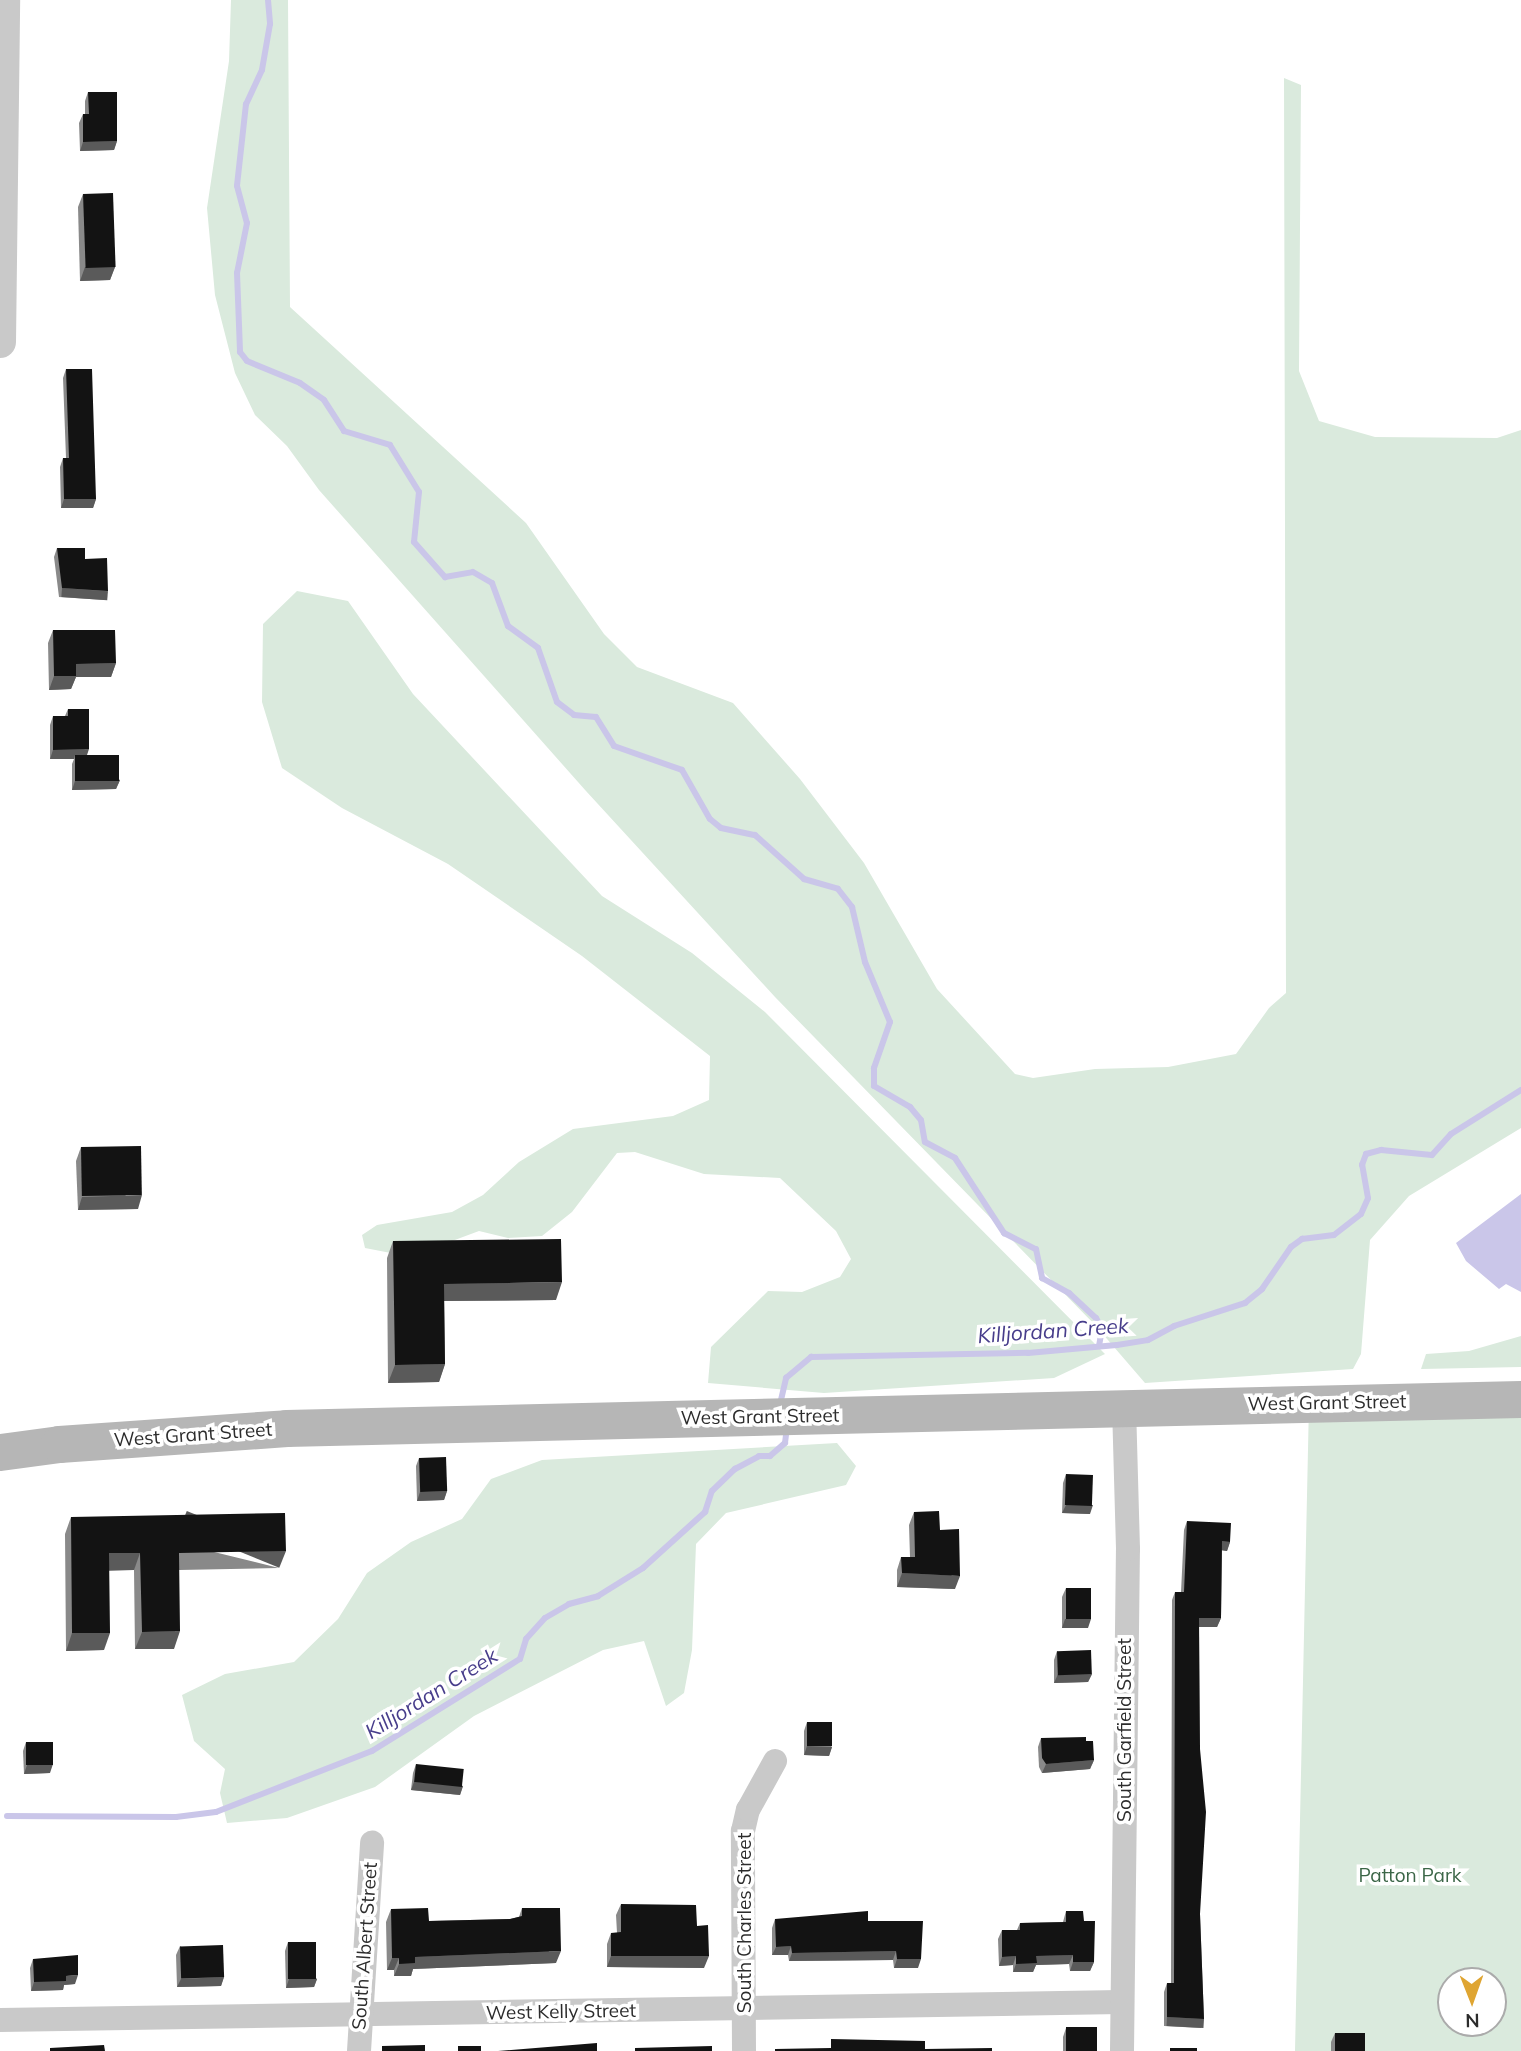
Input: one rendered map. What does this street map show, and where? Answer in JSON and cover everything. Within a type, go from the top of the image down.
[{"type":"main road","name":"West Grant Street","points":[[0,1452],[250,1430],[1521,1399]]},
{"type":"street","points":[[0,342],[4,0]]},
{"type":"street","name":"South Garfield Street","points":[[1122,2051],[1128,1549],[1125,1409]]},
{"type":"street","name":"South Charles Street","points":[[744,2051],[743,1831],[748,1810],[775,1761]]},
{"type":"street","name":"South Albert Street","points":[[359,2051],[359,2016],[372,1842]]},
{"type":"street","name":"West Kelly Street","points":[[0,2020],[1121,2002]]},
{"type":"green space","points":[[231,0],[288,0],[290,307],[526,523],[604,634],[637,667],[733,703],[800,779],[864,863],[937,989],[1015,1074],[1033,1078],[1095,1069],[1168,1067],[1236,1054],[1269,1008],[1286,993],[1284,78],[1301,85],[1299,371],[1319,421],[1375,437],[1497,438],[1521,430],[1521,1128],[1409,1196],[1370,1240],[1361,1354],[1353,1369],[1145,1383],[1095,1325],[775,997],[586,791],[319,490],[287,446],[255,415],[235,373],[215,295],[207,208],[229,61]]},
{"type":"green space","points":[[297,591],[348,601],[413,694],[602,896],[692,953],[765,1012],[1105,1354],[1054,1378],[824,1393],[708,1383],[711,1347],[768,1291],[802,1292],[840,1277],[851,1259],[836,1231],[780,1178],[704,1174],[635,1152],[617,1153],[572,1212],[542,1236],[508,1238],[479,1231],[436,1247],[396,1254],[365,1248],[362,1235],[377,1225],[452,1212],[483,1195],[519,1162],[573,1129],[673,1116],[709,1100],[710,1056],[582,956],[448,864],[342,808],[282,768],[262,702],[263,624]]},
{"type":"green space","points":[[1521,1336],[1521,1367],[1421,1369],[1426,1354],[1469,1351]]},
{"type":"green space","name":"Patton Park","points":[[1521,1399],[1521,2051],[1295,2051],[1309,1403]]},
{"type":"green space","points":[[837,1443],[856,1466],[846,1485],[726,1513],[696,1544],[692,1650],[684,1693],[666,1706],[644,1641],[603,1650],[474,1716],[375,1787],[287,1818],[227,1823],[220,1793],[225,1769],[194,1741],[182,1695],[225,1674],[294,1662],[338,1619],[367,1573],[411,1542],[462,1519],[491,1479],[542,1460]]},
{"type":"shaded area","points":[[1521,1194],[1521,1292],[1506,1284],[1499,1289],[1466,1261],[1456,1243]]},
{"type":"building","points":[[88,92],[117,92],[117,141],[83,142],[83,114],[89,114]]},
{"type":"building","points":[[113,193],[116,267],[86,268],[83,194]]},
{"type":"building","points":[[66,369],[92,369],[96,499],[64,499],[63,458],[69,458]]},
{"type":"building","points":[[57,548],[85,548],[85,559],[107,558],[108,591],[62,588]]},
{"type":"building","points":[[53,630],[115,630],[116,663],[76,664],[76,676],[54,676]]},
{"type":"building","points":[[68,709],[89,709],[89,749],[53,750],[53,716],[68,716]]},
{"type":"building","points":[[75,755],[119,755],[119,781],[75,781]]},
{"type":"building","points":[[141,1146],[142,1195],[82,1196],[81,1147]]},
{"type":"building","points":[[561,1239],[562,1282],[444,1284],[445,1364],[395,1365],[393,1241]]},
{"type":"building","points":[[446,1457],[447,1491],[420,1492],[419,1458]]},
{"type":"building","points":[[1066,1474],[1093,1475],[1092,1506],[1065,1505]]},
{"type":"building","points":[[939,1511],[940,1530],[959,1529],[960,1576],[902,1573],[901,1557],[915,1557],[914,1512]]},
{"type":"building","points":[[285,1513],[286,1551],[179,1553],[180,1631],[142,1632],[140,1553],[109,1553],[110,1633],[72,1633],[71,1517]]},
{"type":"building","points":[[1187,1521],[1231,1523],[1230,1542],[1222,1541],[1221,1618],[1199,1618],[1200,1749],[1206,1812],[1200,1914],[1204,2019],[1167,2017],[1167,1983],[1174,1983],[1175,1592],[1184,1592]]},
{"type":"building","points":[[1066,1588],[1091,1588],[1091,1619],[1066,1619]]},
{"type":"building","points":[[1091,1650],[1092,1674],[1058,1675],[1057,1651]]},
{"type":"building","points":[[807,1722],[832,1722],[832,1746],[807,1746]]},
{"type":"building","points":[[1086,1737],[1086,1741],[1093,1741],[1094,1760],[1046,1764],[1042,1758],[1041,1738]]},
{"type":"building","points":[[26,1742],[53,1742],[53,1765],[26,1765]]},
{"type":"building","points":[[416,1764],[464,1769],[462,1787],[414,1782]]},
{"type":"building","points":[[621,1904],[696,1905],[697,1926],[708,1925],[709,1956],[611,1956],[611,1933],[621,1932]]},
{"type":"building","points":[[428,1908],[429,1921],[510,1919],[522,1916],[522,1908],[560,1908],[561,1951],[415,1957],[415,1963],[399,1964],[399,1958],[392,1958],[391,1909]]},
{"type":"building","points":[[868,1911],[868,1921],[923,1921],[921,1959],[897,1959],[896,1951],[792,1953],[791,1946],[776,1947],[775,1919]]},
{"type":"building","points":[[1066,1911],[1083,1911],[1084,1921],[1095,1921],[1094,1962],[1073,1962],[1073,1955],[1036,1956],[1037,1963],[1016,1964],[1016,1956],[1002,1957],[1002,1930],[1020,1930],[1020,1923],[1066,1922]]},
{"type":"building","points":[[288,1942],[316,1942],[316,1979],[288,1979]]},
{"type":"building","points":[[223,1945],[224,1977],[181,1978],[180,1947]]},
{"type":"building","points":[[78,1955],[78,1975],[66,1976],[66,1981],[34,1982],[33,1959]]},
{"type":"building","points":[[1066,2027],[1097,2027],[1097,2051],[1066,2051]]},
{"type":"building","points":[[1335,2033],[1365,2033],[1365,2051],[1335,2051]]},
{"type":"building","points":[[831,2039],[925,2041],[925,2049],[992,2048],[992,2051],[775,2051],[831,2048]]},
{"type":"building","points":[[597,2043],[597,2051],[498,2051]]},
{"type":"building","points":[[104,2045],[105,2051],[50,2051],[50,2048]]},
{"type":"building","points":[[425,2045],[425,2051],[382,2051],[382,2046]]},
{"type":"building","points":[[458,2046],[481,2046],[481,2051],[458,2051]]},
{"type":"building","points":[[712,2046],[712,2051],[635,2051],[635,2048]]},
{"type":"building","points":[[1170,2048],[1197,2048],[1197,2051],[1170,2051]]},
{"type":"waterway","points":[[268,0],[270,24],[262,70],[246,104],[237,186],[247,223],[237,273],[240,352],[247,361],[300,383],[324,400],[344,431],[390,445],[419,492],[414,542],[445,577],[473,572],[492,583],[508,626],[538,648],[557,702],[574,715],[596,717],[614,746],[682,770],[710,819],[721,828],[755,835],[804,879],[838,889],[852,907],[865,962],[890,1022],[874,1068],[874,1086],[910,1107],[921,1120],[925,1142],[955,1158],[1004,1233],[1036,1249],[1042,1278],[1069,1293],[1096,1318],[1102,1329],[1099,1346]]},
{"type":"waterway","name":"Killjordan Creek","points":[[781,1400],[786,1378],[811,1357],[1028,1353],[1117,1345],[1148,1340],[1174,1326],[1245,1303],[1262,1289],[1291,1247],[1302,1239],[1334,1235],[1361,1214],[1368,1198],[1362,1165],[1366,1154],[1381,1150],[1432,1155],[1451,1134],[1521,1090]]},
{"type":"waterway","name":"Killjordan Creek","points":[[7,1816],[176,1817],[216,1812],[372,1751],[520,1659],[526,1639],[545,1618],[569,1604],[598,1596],[643,1568],[705,1512],[712,1491],[735,1469],[759,1456],[770,1456],[785,1443],[786,1435]]}]
